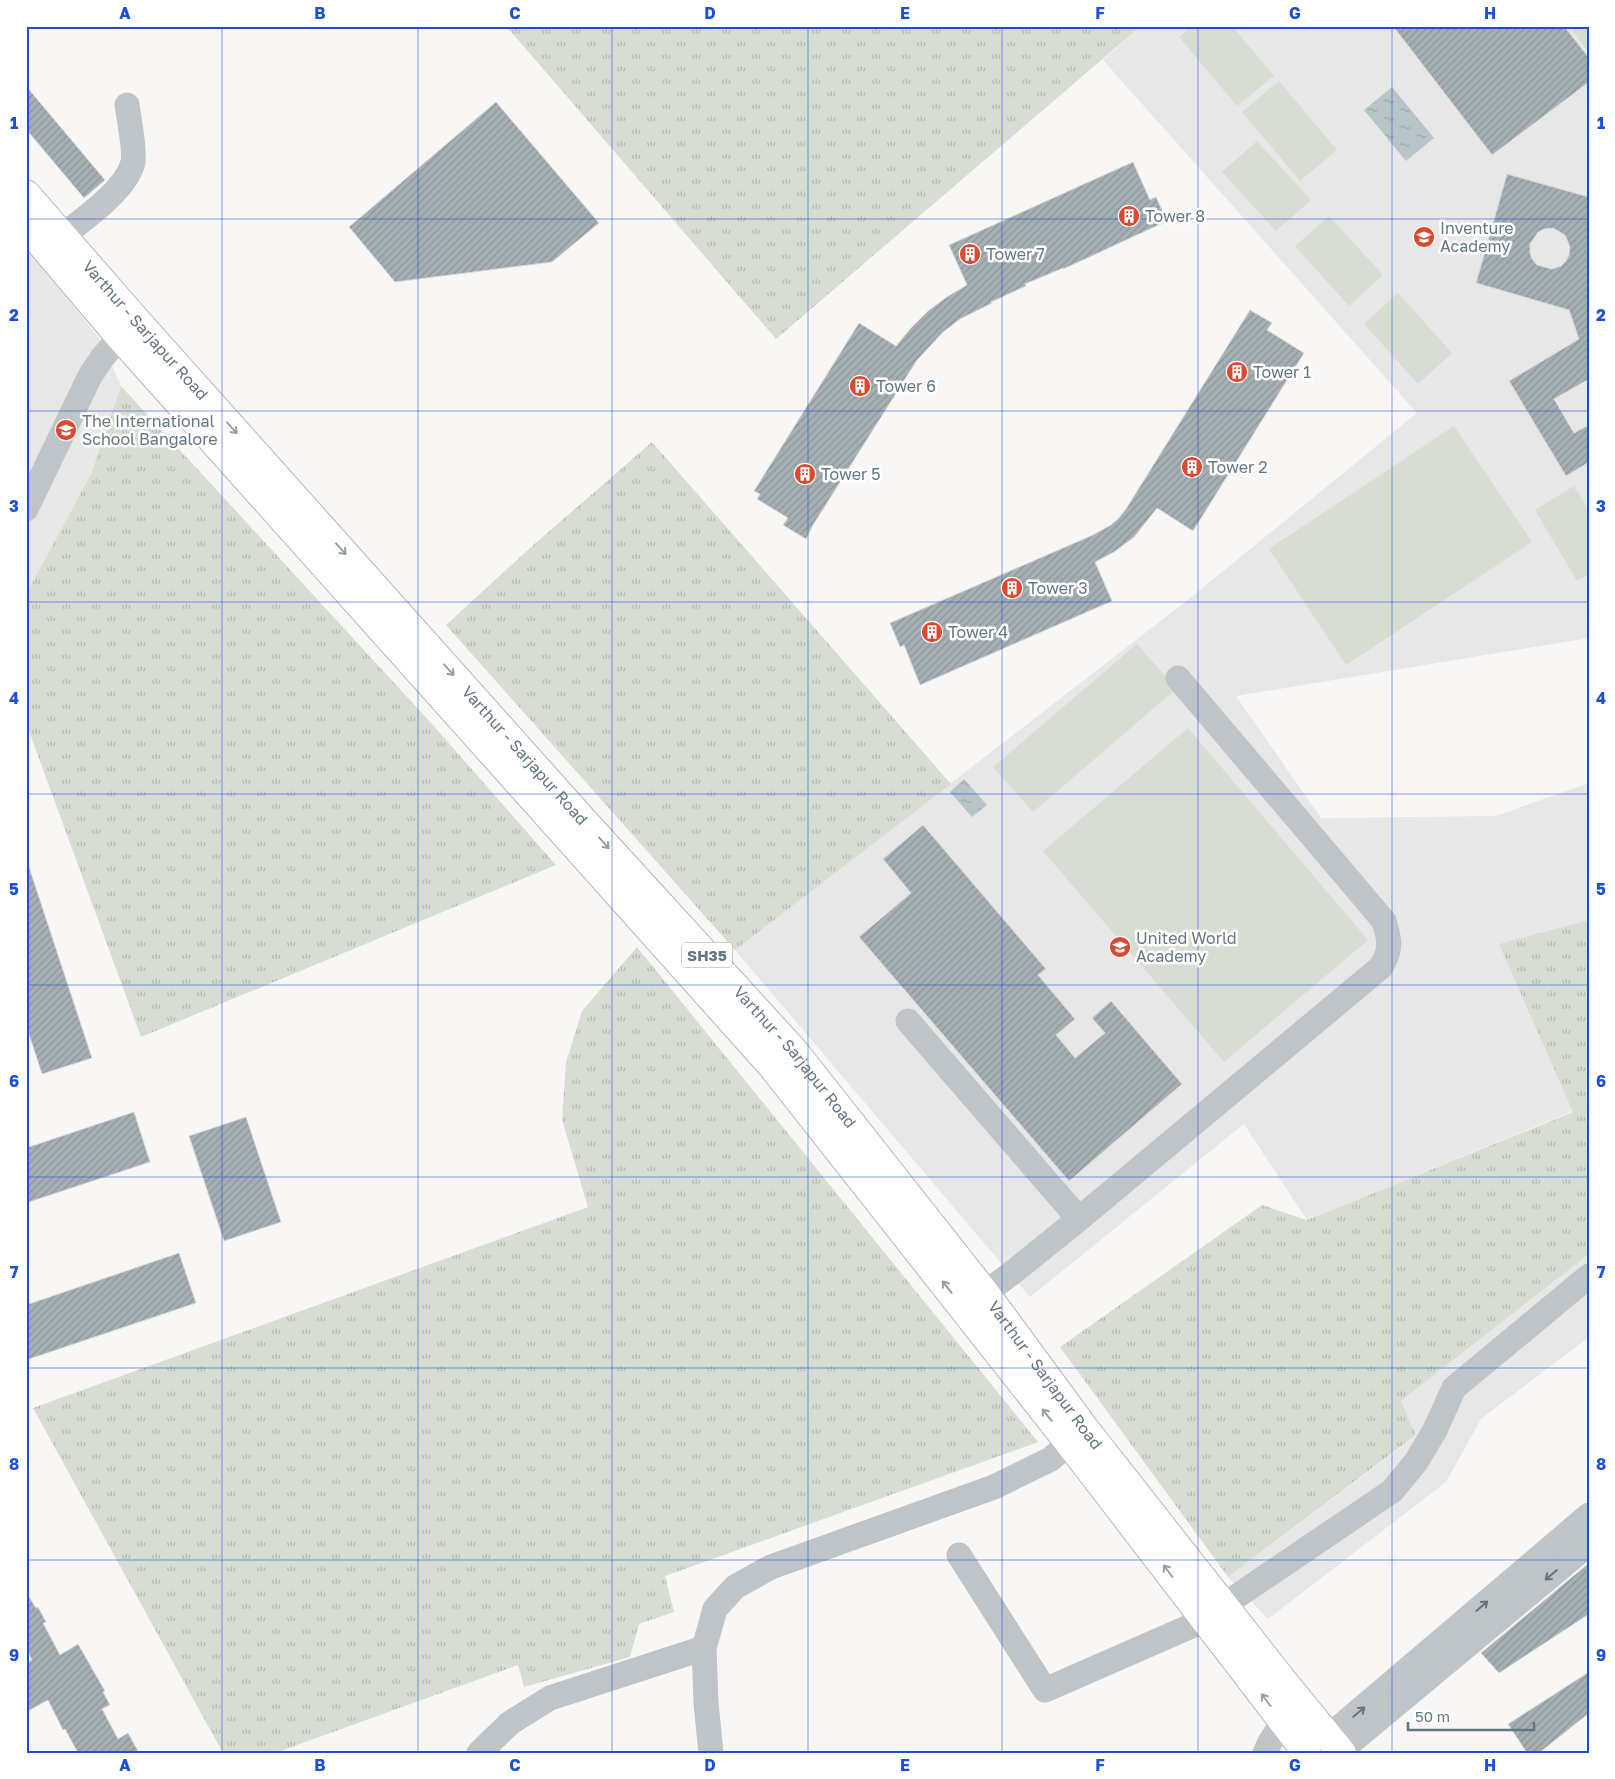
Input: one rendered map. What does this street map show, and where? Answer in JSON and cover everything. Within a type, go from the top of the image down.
[{"type":"main road","name":"Varthur - Sarjapur Road","points":[[26,194],[136,320],[555,788],[794,1051],[985,1293],[1077,1436]]},
{"type":"main road","name":"Varthur - Sarjapur Road","points":[[26,226],[120,337],[772,1066],[1077,1436],[1215,1613],[1327,1750]]},
{"type":"main road","name":"Varthur - Sarjapur Road","points":[[1215,1613],[1283,1722],[1327,1750]]},
{"type":"street","points":[[62,236],[95,210],[128,177],[134,160],[127,105]]},
{"type":"street","points":[[26,509],[90,376],[120,337]]},
{"type":"street","points":[[985,1293],[1080,1219],[1381,967],[1388,954],[1389,939],[1384,921],[1178,678]]},
{"type":"street","points":[[908,1021],[1080,1219]]},
{"type":"street","points":[[959,1555],[1045,1690],[1215,1613],[1392,1491],[1416,1462],[1435,1430],[1454,1388],[1589,1276]]},
{"type":"street","points":[[710,1753],[704,1648],[716,1609],[735,1587],[771,1567],[994,1487],[1051,1459],[1077,1436]]},
{"type":"street","points":[[1327,1750],[1404,1685],[1589,1515]]},
{"type":"street","points":[[1404,1685],[1589,1544]]},
{"type":"street","points":[[479,1753],[502,1743],[510,1723],[550,1698],[704,1648]]},
{"type":"street","points":[[1265,1753],[1283,1722]]},
{"type":"shaded area","points":[[1141,26],[1589,26],[1589,638],[1236,696],[1321,818],[1496,816],[1589,783],[1589,920],[1500,944],[1573,1111],[1307,1220],[1244,1124],[1030,1297],[735,950],[1189,599],[1417,413],[1103,60]]},
{"type":"shaded area","name":"The International School Bangalore","points":[[26,247],[99,338],[121,386],[91,474],[26,594]]},
{"type":"shaded area","points":[[1589,1254],[1589,1337],[1481,1419],[1446,1482],[1268,1619],[1228,1577],[1416,1436],[1401,1401]]},
{"type":"green space","points":[[506,26],[1141,26],[776,339]]},
{"type":"green space","points":[[1192,26],[1232,26],[1274,76],[1237,106],[1179,37]]},
{"type":"green space","points":[[1569,26],[1589,26],[1589,53]]},
{"type":"green space","points":[[1279,81],[1337,150],[1300,181],[1242,112]]},
{"type":"green space","points":[[1257,141],[1311,200],[1276,231],[1222,172]]},
{"type":"green space","points":[[1329,216],[1383,275],[1349,306],[1295,246]]},
{"type":"green space","points":[[1398,293],[1452,353],[1418,384],[1364,324]]},
{"type":"green space","points":[[121,386],[432,724],[556,865],[141,1037],[26,723],[26,594],[91,474]]},
{"type":"green space","points":[[1454,426],[1532,542],[1346,665],[1269,549]]},
{"type":"green space","points":[[652,442],[951,784],[735,950],[446,625],[530,548]]},
{"type":"green space","points":[[1574,486],[1589,511],[1589,574],[1577,581],[1535,510]]},
{"type":"green space","points":[[1137,644],[1176,689],[1033,812],[993,767]]},
{"type":"green space","points":[[1188,728],[1368,940],[1224,1062],[1043,851]]},
{"type":"green space","points":[[1589,920],[1589,1254],[1401,1401],[1416,1435],[1228,1577],[1060,1347],[1262,1205],[1307,1220],[1573,1112],[1499,944]]},
{"type":"green space","points":[[637,947],[1038,1442],[665,1576],[674,1612],[639,1624],[630,1657],[524,1687],[518,1665],[275,1753],[223,1753],[33,1408],[588,1207],[562,1120],[566,1062],[582,1011]]},
{"type":"water","points":[[1392,87],[1434,138],[1406,161],[1364,110]]},
{"type":"water","points":[[964,779],[987,805],[972,817],[950,792]]},
{"type":"building","points":[[1393,26],[1564,26],[1589,58],[1589,82],[1492,155]]},
{"type":"building","points":[[26,86],[105,180],[84,198],[26,129]]},
{"type":"building","points":[[496,102],[599,223],[552,262],[395,282],[349,227]]},
{"type":"building","points":[[1133,162],[1150,200],[1156,197],[1167,221],[1063,269],[1025,284],[1026,286],[960,319],[943,332],[917,360],[806,539],[783,525],[788,518],[757,499],[760,494],[754,491],[859,323],[896,346],[928,311],[967,285],[949,245]]},
{"type":"building","points":[[1507,174],[1589,197],[1589,379],[1554,399],[1574,433],[1589,425],[1589,462],[1566,476],[1509,381],[1579,339],[1569,310],[1476,283]],"holes":[[[1553,228],[1565,235],[1570,247],[1566,261],[1561,266],[1552,269],[1537,265],[1532,259],[1530,244],[1538,232]]]},
{"type":"building","points":[[1250,310],[1272,323],[1267,330],[1304,353],[1193,531],[1157,508],[1134,537],[1114,552],[1095,562],[1112,601],[920,685],[904,645],[900,647],[890,623],[1093,535],[1118,519]]},
{"type":"building","points":[[923,825],[1046,969],[1038,975],[1075,1019],[1056,1035],[1075,1058],[1105,1033],[1092,1018],[1111,1001],[1182,1084],[1069,1181],[859,937],[911,893],[883,859]]},
{"type":"building","points":[[26,867],[29,867],[92,1058],[42,1074],[26,1025]]},
{"type":"building","points":[[134,1112],[150,1162],[26,1203],[26,1148]]},
{"type":"building","points":[[246,1117],[281,1222],[224,1241],[189,1136]]},
{"type":"building","points":[[179,1253],[196,1303],[26,1360],[26,1305]]},
{"type":"building","points":[[1589,1563],[1589,1614],[1499,1673],[1481,1653]]},
{"type":"building","points":[[26,1592],[36,1608],[38,1607],[46,1622],[43,1623],[60,1655],[78,1644],[105,1691],[103,1692],[110,1705],[102,1709],[118,1739],[128,1733],[139,1753],[78,1753],[65,1729],[63,1730],[48,1700],[26,1712],[26,1663],[32,1660],[26,1648]]},
{"type":"building","points":[[1589,1672],[1589,1713],[1539,1753],[1527,1753],[1508,1724]]},
{"type":"place","name":"Tower 8","points":[[1129,216]]},
{"type":"place","name":"Inventure Academy","points":[[1424,237]]},
{"type":"place","name":"Tower 7","points":[[970,254]]},
{"type":"place","name":"Tower 1","points":[[1237,372]]},
{"type":"place","name":"Tower 6","points":[[860,386]]},
{"type":"place","name":"The International School Bangalore","points":[[66,430]]},
{"type":"place","name":"Tower 2","points":[[1192,467]]},
{"type":"place","name":"Tower 5","points":[[805,474]]},
{"type":"place","name":"Tower 3","points":[[1012,588]]},
{"type":"place","name":"Tower 4","points":[[932,632]]},
{"type":"place","name":"United World Academy","points":[[1120,947]]}]
